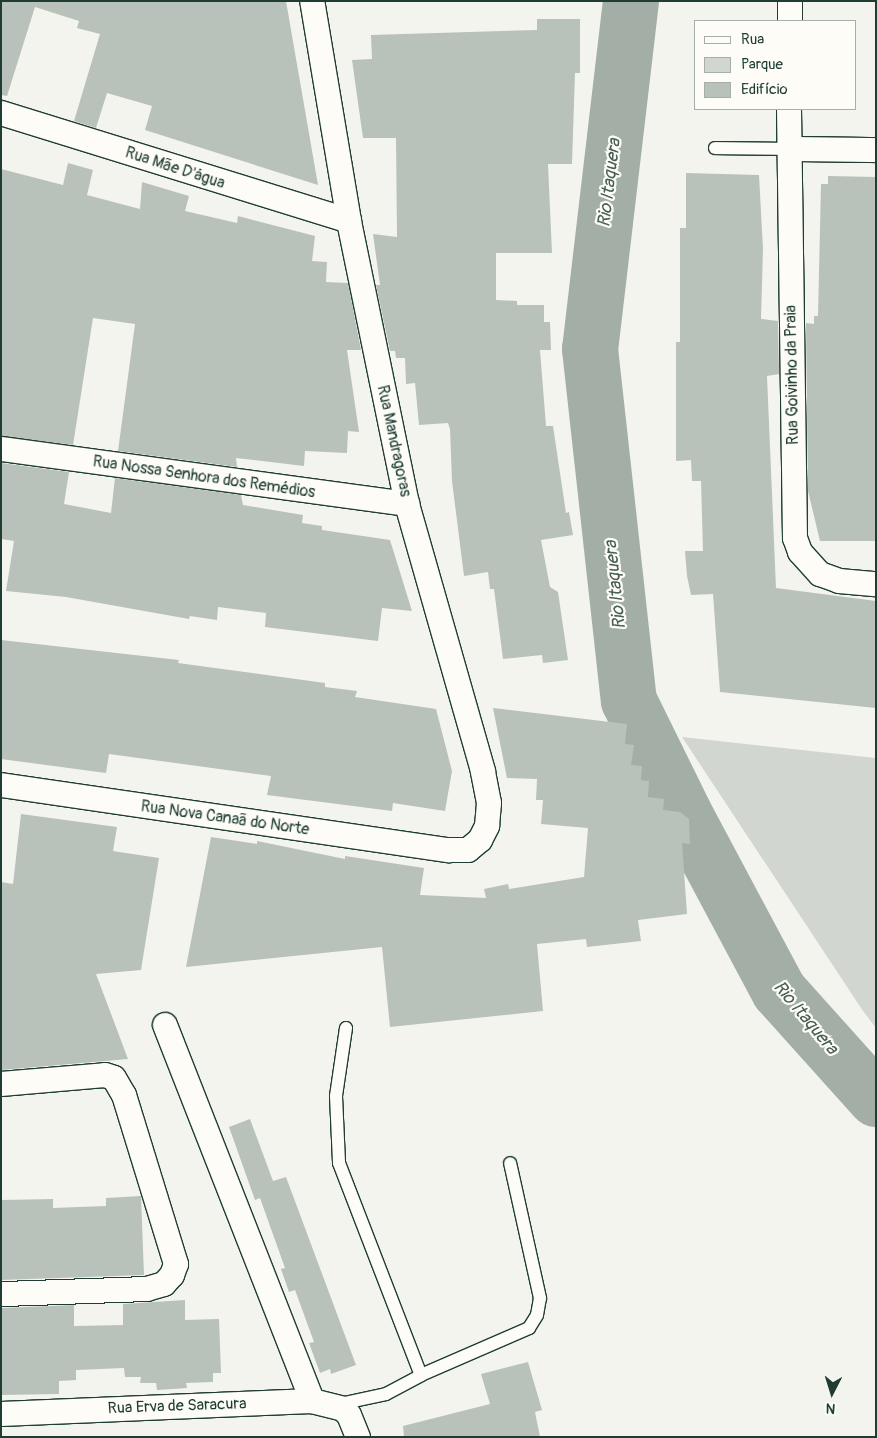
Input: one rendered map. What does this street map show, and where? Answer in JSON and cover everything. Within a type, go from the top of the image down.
[{"type":"street","name":"Rua Mandragoras","points":[[312,1],[349,221],[407,504],[456,671],[489,803],[487,826],[480,840],[468,850],[449,850]]},
{"type":"street","points":[[790,1],[790,20]]},
{"type":"street","name":"Rua Goivinho da Praia","points":[[789,110],[794,538],[800,552],[820,574],[839,581],[876,584]]},
{"type":"street","name":"Rua Mãe D'água","points":[[1,113],[349,221]]},
{"type":"street","points":[[789,149],[876,150]]},
{"type":"street","name":"Rua Nossa Senhora dos Remédios","points":[[1,449],[407,504]]},
{"type":"street","name":"Rua Nova Canaã do Norte","points":[[1,785],[449,850]]},
{"type":"street","points":[[164,1025],[331,1407],[358,1437]]},
{"type":"street","points":[[1,1084],[104,1075],[114,1078],[124,1095],[176,1264],[172,1275],[164,1284],[147,1289],[1,1294]]},
{"type":"street","name":"Rua Erva de Saracura","points":[[1,1414],[331,1407]]},
{"type":"lane","points":[[715,148],[789,149]]},
{"type":"lane","points":[[346,1028],[336,1096],[339,1163],[421,1375]]},
{"type":"lane","points":[[331,1407],[386,1394],[421,1375],[529,1328],[537,1315],[540,1298],[510,1163]]},
{"type":"green space","points":[[682,737],[876,758],[876,1028],[863,1011]]},
{"type":"building","points":[[1,1],[286,1],[318,185],[145,130],[152,106],[107,93],[96,128],[74,121],[100,34],[77,28],[79,21],[35,7],[7,96],[1,95]]},
{"type":"building","points":[[537,19],[580,19],[580,73],[575,73],[572,164],[548,164],[552,253],[496,253],[496,300],[517,301],[517,305],[544,305],[544,322],[550,322],[551,350],[540,350],[546,426],[553,426],[566,513],[569,512],[573,535],[541,540],[550,587],[558,592],[568,660],[543,663],[542,655],[503,659],[494,589],[490,589],[488,572],[464,576],[452,481],[450,429],[448,423],[419,425],[415,383],[406,384],[405,358],[396,358],[395,351],[390,351],[376,285],[380,285],[373,234],[397,237],[396,138],[363,138],[352,60],[372,59],[371,35],[537,30]]},
{"type":"building","points":[[68,163],[93,170],[87,195],[140,209],[142,182],[189,196],[185,211],[237,223],[238,216],[315,236],[312,261],[327,262],[326,282],[348,283],[361,350],[347,350],[359,432],[348,431],[347,453],[305,451],[304,466],[236,458],[237,467],[118,451],[135,324],[93,318],[73,445],[1,436],[1,169],[63,185]]},
{"type":"building","points":[[686,173],[759,175],[763,249],[761,319],[778,321],[779,374],[767,376],[776,588],[876,601],[876,708],[720,692],[713,594],[691,595],[687,576],[685,551],[703,551],[701,481],[692,481],[691,460],[676,461],[676,342],[680,342],[680,228],[686,228]]},
{"type":"building","points":[[828,176],[876,177],[876,541],[820,541],[808,491],[806,323],[814,324],[814,316],[818,316],[821,184],[828,184]]},
{"type":"building","points":[[1,463],[69,472],[64,504],[111,513],[115,478],[241,495],[243,505],[303,515],[302,523],[322,526],[322,530],[390,540],[412,611],[382,608],[378,641],[265,627],[266,613],[218,607],[217,620],[190,616],[189,619],[66,597],[6,591],[14,541],[1,539]]},
{"type":"building","points":[[1,640],[179,660],[178,663],[325,683],[325,687],[357,691],[355,697],[436,709],[452,771],[445,811],[393,803],[392,811],[267,795],[271,776],[109,754],[106,773],[1,759]]},
{"type":"building","points":[[493,708],[627,724],[625,744],[634,745],[631,765],[642,766],[641,780],[649,781],[648,797],[664,799],[663,810],[680,812],[689,819],[690,844],[682,843],[687,914],[638,920],[641,941],[587,947],[586,939],[537,944],[543,1011],[390,1027],[382,947],[186,967],[211,837],[257,844],[257,841],[345,859],[345,856],[424,868],[420,895],[486,898],[484,889],[508,884],[509,889],[584,877],[588,828],[541,824],[543,800],[536,800],[537,779],[507,778]]},
{"type":"building","points":[[21,814],[117,827],[113,851],[159,858],[141,970],[96,974],[128,1059],[1,1070],[1,882],[13,884]]},
{"type":"building","points":[[250,1119],[273,1181],[286,1177],[356,1365],[331,1374],[330,1369],[320,1373],[309,1343],[314,1342],[295,1290],[289,1292],[281,1269],[285,1268],[260,1198],[255,1200],[229,1127]]},
{"type":"building","points":[[141,1196],[144,1275],[1,1280],[1,1200],[53,1199],[53,1208],[106,1206],[106,1198]]},
{"type":"building","points":[[185,1300],[185,1320],[219,1319],[221,1373],[213,1373],[213,1382],[186,1383],[187,1388],[157,1390],[156,1383],[140,1383],[141,1377],[125,1377],[124,1368],[76,1370],[76,1380],[59,1381],[59,1394],[1,1395],[1,1308],[74,1305],[74,1326],[123,1325],[123,1304]]},
{"type":"building","points":[[528,1362],[542,1410],[535,1412],[540,1437],[404,1437],[403,1426],[490,1404],[481,1374]]},
{"type":"waterway","name":"Rio Itaquera","points":[[631,1],[590,349],[629,701],[684,813],[779,991],[876,1099]]}]
